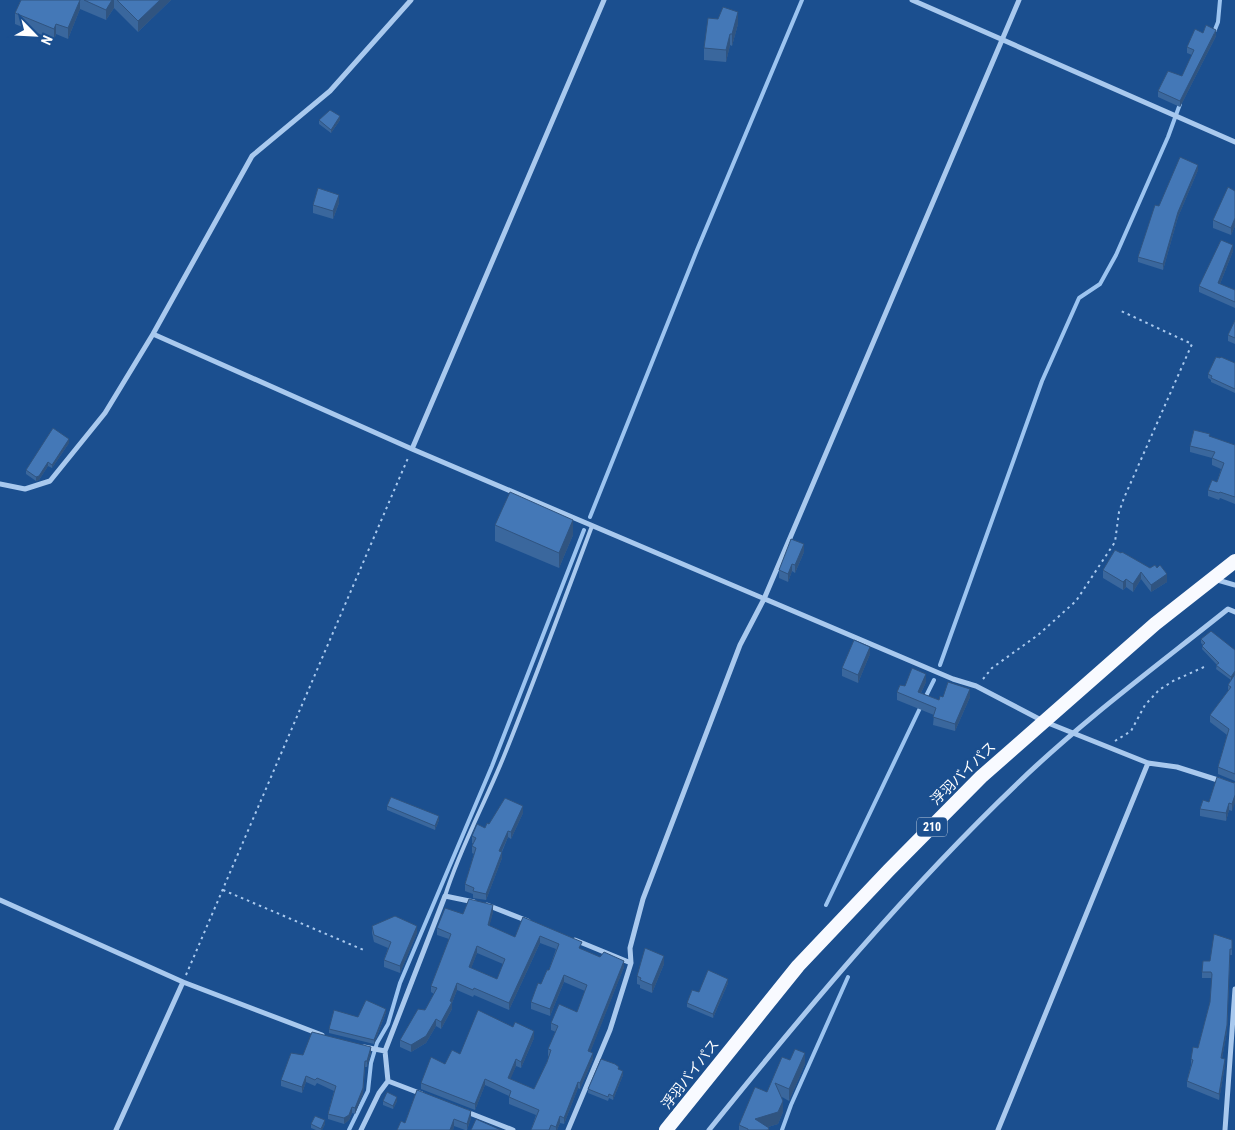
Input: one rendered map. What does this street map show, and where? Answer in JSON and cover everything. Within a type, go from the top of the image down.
[{"type":"highway","name":"浮羽バイパス","points":[[666,1130],[716,1065],[798,966],[968,790],[1043,721],[1211,578],[1235,561]]},
{"type":"street","points":[[0,484],[25,488],[50,481],[105,413],[153,334],[252,156],[330,91],[411,0]]},
{"type":"street","points":[[412,449],[604,0]]},
{"type":"street","points":[[912,0],[1235,142]]},
{"type":"street","points":[[568,1130],[610,1030],[631,963],[630,948],[644,899],[740,644],[764,598],[1019,0]]},
{"type":"street","points":[[153,334],[412,449],[592,526],[953,679],[976,686],[1043,721],[1074,734],[1148,763],[1177,767],[1227,783]]},
{"type":"street","points":[[1211,578],[1235,585]]},
{"type":"street","points":[[709,1130],[799,1019],[986,814],[1074,734],[1228,609],[1235,612]]},
{"type":"street","points":[[998,1130],[1148,763]]},
{"type":"street","points":[[361,1130],[379,1094],[388,1081],[385,1051],[445,896],[491,906],[534,924]]},
{"type":"street","points":[[0,900],[184,982],[327,1037]]},
{"type":"street","points":[[570,938],[631,963]]},
{"type":"street","points":[[116,1130],[184,982]]},
{"type":"street","points":[[1226,1130],[1235,989]]},
{"type":"street","points":[[355,1044],[385,1051]]},
{"type":"street","points":[[388,1081],[433,1098]]},
{"type":"street","points":[[459,1109],[513,1130]]},
{"type":"lane","points":[[445,896],[453,871],[482,810],[509,744],[592,526]]},
{"type":"path","points":[[976,686],[992,668],[1038,636],[1076,601],[1115,542],[1119,512],[1124,498],[1192,344],[1119,310]]},
{"type":"path","points":[[184,982],[412,449]]},
{"type":"path","points":[[1107,747],[1131,731],[1145,705],[1159,690],[1173,681],[1204,667]]},
{"type":"path","points":[[223,890],[366,951]]},
{"type":"building","points":[[21,0],[80,0],[68,28],[56,24],[54,29],[15,13]]},
{"type":"building","points":[[84,0],[112,0],[106,10]]},
{"type":"building","points":[[117,0],[160,0],[138,21]]},
{"type":"building","points":[[723,7],[738,12],[726,50],[704,48],[708,18],[718,19]]},
{"type":"building","points":[[1206,25],[1216,30],[1180,101],[1158,91],[1168,71],[1182,76],[1194,50],[1187,47],[1195,29],[1203,33]]},
{"type":"building","points":[[330,110],[340,116],[331,130],[319,120]]},
{"type":"building","points":[[1180,157],[1198,165],[1178,212],[1163,264],[1138,257],[1155,205],[1159,206]]},
{"type":"building","points":[[1228,187],[1235,191],[1235,218],[1231,228],[1213,220]]},
{"type":"building","points":[[318,188],[339,195],[333,211],[313,205]]},
{"type":"building","points":[[1221,240],[1233,245],[1218,283],[1235,290],[1235,302],[1199,286]]},
{"type":"building","points":[[1235,320],[1235,338],[1228,335]]},
{"type":"building","points":[[1216,357],[1221,357],[1235,363],[1235,389],[1211,378],[1212,376],[1208,374]]},
{"type":"building","points":[[53,428],[69,439],[52,465],[48,462],[39,476],[36,477],[26,470]]},
{"type":"building","points":[[1194,430],[1210,434],[1209,436],[1235,445],[1235,497],[1208,490],[1212,480],[1217,482],[1224,463],[1212,458],[1215,452],[1190,446]]},
{"type":"building","points":[[510,492],[573,520],[559,553],[495,525]]},
{"type":"building","points":[[791,539],[804,544],[795,565],[792,564],[788,574],[779,570]]},
{"type":"building","points":[[1115,550],[1150,568],[1155,565],[1157,568],[1160,565],[1167,574],[1151,585],[1141,572],[1133,584],[1126,579],[1123,582],[1103,570]]},
{"type":"building","points":[[1211,631],[1235,650],[1235,671],[1231,677],[1216,665],[1219,663],[1202,646],[1205,643],[1201,639]]},
{"type":"building","points":[[854,640],[870,647],[858,675],[842,668]]},
{"type":"building","points":[[912,668],[926,674],[918,692],[939,700],[940,696],[943,697],[948,682],[970,689],[955,724],[933,717],[936,708],[897,692],[900,685],[905,686]]},
{"type":"building","points":[[1235,674],[1235,774],[1218,767],[1229,729],[1210,715],[1231,687],[1228,685]]},
{"type":"building","points":[[1217,777],[1235,782],[1235,795],[1232,804],[1229,803],[1226,813],[1200,809],[1203,800],[1209,802]]},
{"type":"building","points":[[391,797],[439,816],[435,826],[387,806]]},
{"type":"building","points":[[505,798],[523,806],[511,832],[508,831],[499,851],[502,852],[486,894],[473,891],[474,888],[465,884],[476,848],[472,846],[476,838],[472,836],[477,824],[485,828],[487,823],[489,824]]},
{"type":"building","points":[[469,899],[493,905],[488,925],[515,937],[523,917],[582,942],[579,948],[600,957],[604,952],[624,961],[588,1051],[593,1053],[580,1083],[578,1082],[564,1118],[560,1116],[556,1127],[551,1125],[549,1130],[531,1130],[539,1110],[509,1097],[511,1091],[485,1079],[475,1104],[421,1083],[431,1057],[445,1064],[452,1050],[460,1054],[478,1010],[513,1027],[515,1022],[534,1031],[521,1062],[516,1059],[508,1078],[534,1089],[551,1050],[548,1049],[558,1026],[551,1023],[559,1004],[577,1012],[587,985],[564,975],[550,1009],[531,1002],[538,983],[541,984],[547,970],[549,970],[559,944],[540,936],[509,1003],[457,983],[450,1001],[452,1002],[441,1022],[436,1019],[426,1036],[411,1045],[400,1040],[418,1009],[425,1010],[437,988],[431,986],[451,934],[437,928],[445,908],[463,914]],"holes":[[[477,946],[505,959],[497,979],[469,967]]]},
{"type":"building","points":[[395,916],[417,926],[400,966],[384,960],[391,942],[374,935],[372,926]]},
{"type":"building","points":[[1214,934],[1232,940],[1227,1025],[1221,1058],[1225,1059],[1219,1094],[1187,1081],[1193,1060],[1191,1059],[1193,1047],[1198,1048],[1210,1002],[1212,974],[1211,972],[1202,972],[1203,961],[1210,961]]},
{"type":"building","points":[[645,948],[664,956],[652,985],[640,980],[641,978],[637,976]]},
{"type":"building","points":[[708,970],[728,979],[713,1014],[687,1003],[692,990],[699,992]]},
{"type":"building","points":[[366,1000],[386,1009],[374,1040],[329,1029],[334,1010],[358,1017]]},
{"type":"building","points":[[312,1032],[371,1047],[367,1061],[365,1061],[363,1088],[355,1108],[352,1107],[349,1115],[344,1118],[328,1114],[336,1086],[317,1078],[315,1080],[306,1076],[302,1087],[281,1080],[291,1053],[303,1055]]},
{"type":"building","points":[[795,1049],[805,1053],[789,1089],[775,1083],[783,1101],[778,1112],[755,1119],[769,1128],[768,1130],[748,1130],[739,1125],[755,1087],[767,1092],[782,1057],[790,1060]]},
{"type":"building","points":[[601,1059],[615,1064],[619,1067],[618,1069],[623,1071],[613,1096],[609,1094],[608,1097],[588,1089]]},
{"type":"building","points":[[417,1090],[471,1111],[467,1124],[454,1119],[450,1130],[397,1130],[401,1121],[405,1123]]},
{"type":"building","points":[[387,1092],[397,1097],[393,1106],[383,1101]]},
{"type":"building","points":[[315,1116],[325,1120],[321,1129],[311,1124]]},
{"type":"building","points":[[476,1119],[501,1130],[471,1130]]},
{"type":"waterway","points":[[590,517],[697,250],[802,0]]},
{"type":"waterway","points":[[1214,32],[1218,22],[1220,0]]},
{"type":"waterway","points":[[940,665],[1042,381],[1079,298],[1100,284],[1116,255],[1168,137],[1180,104]]},
{"type":"waterway","points":[[349,1130],[368,1091],[371,1063],[377,1043],[388,1024],[400,983],[492,766],[584,530]]},
{"type":"waterway","points":[[925,698],[934,680]]},
{"type":"waterway","points":[[826,905],[921,706]]},
{"type":"waterway","points":[[782,1130],[791,1105],[848,977]]}]
